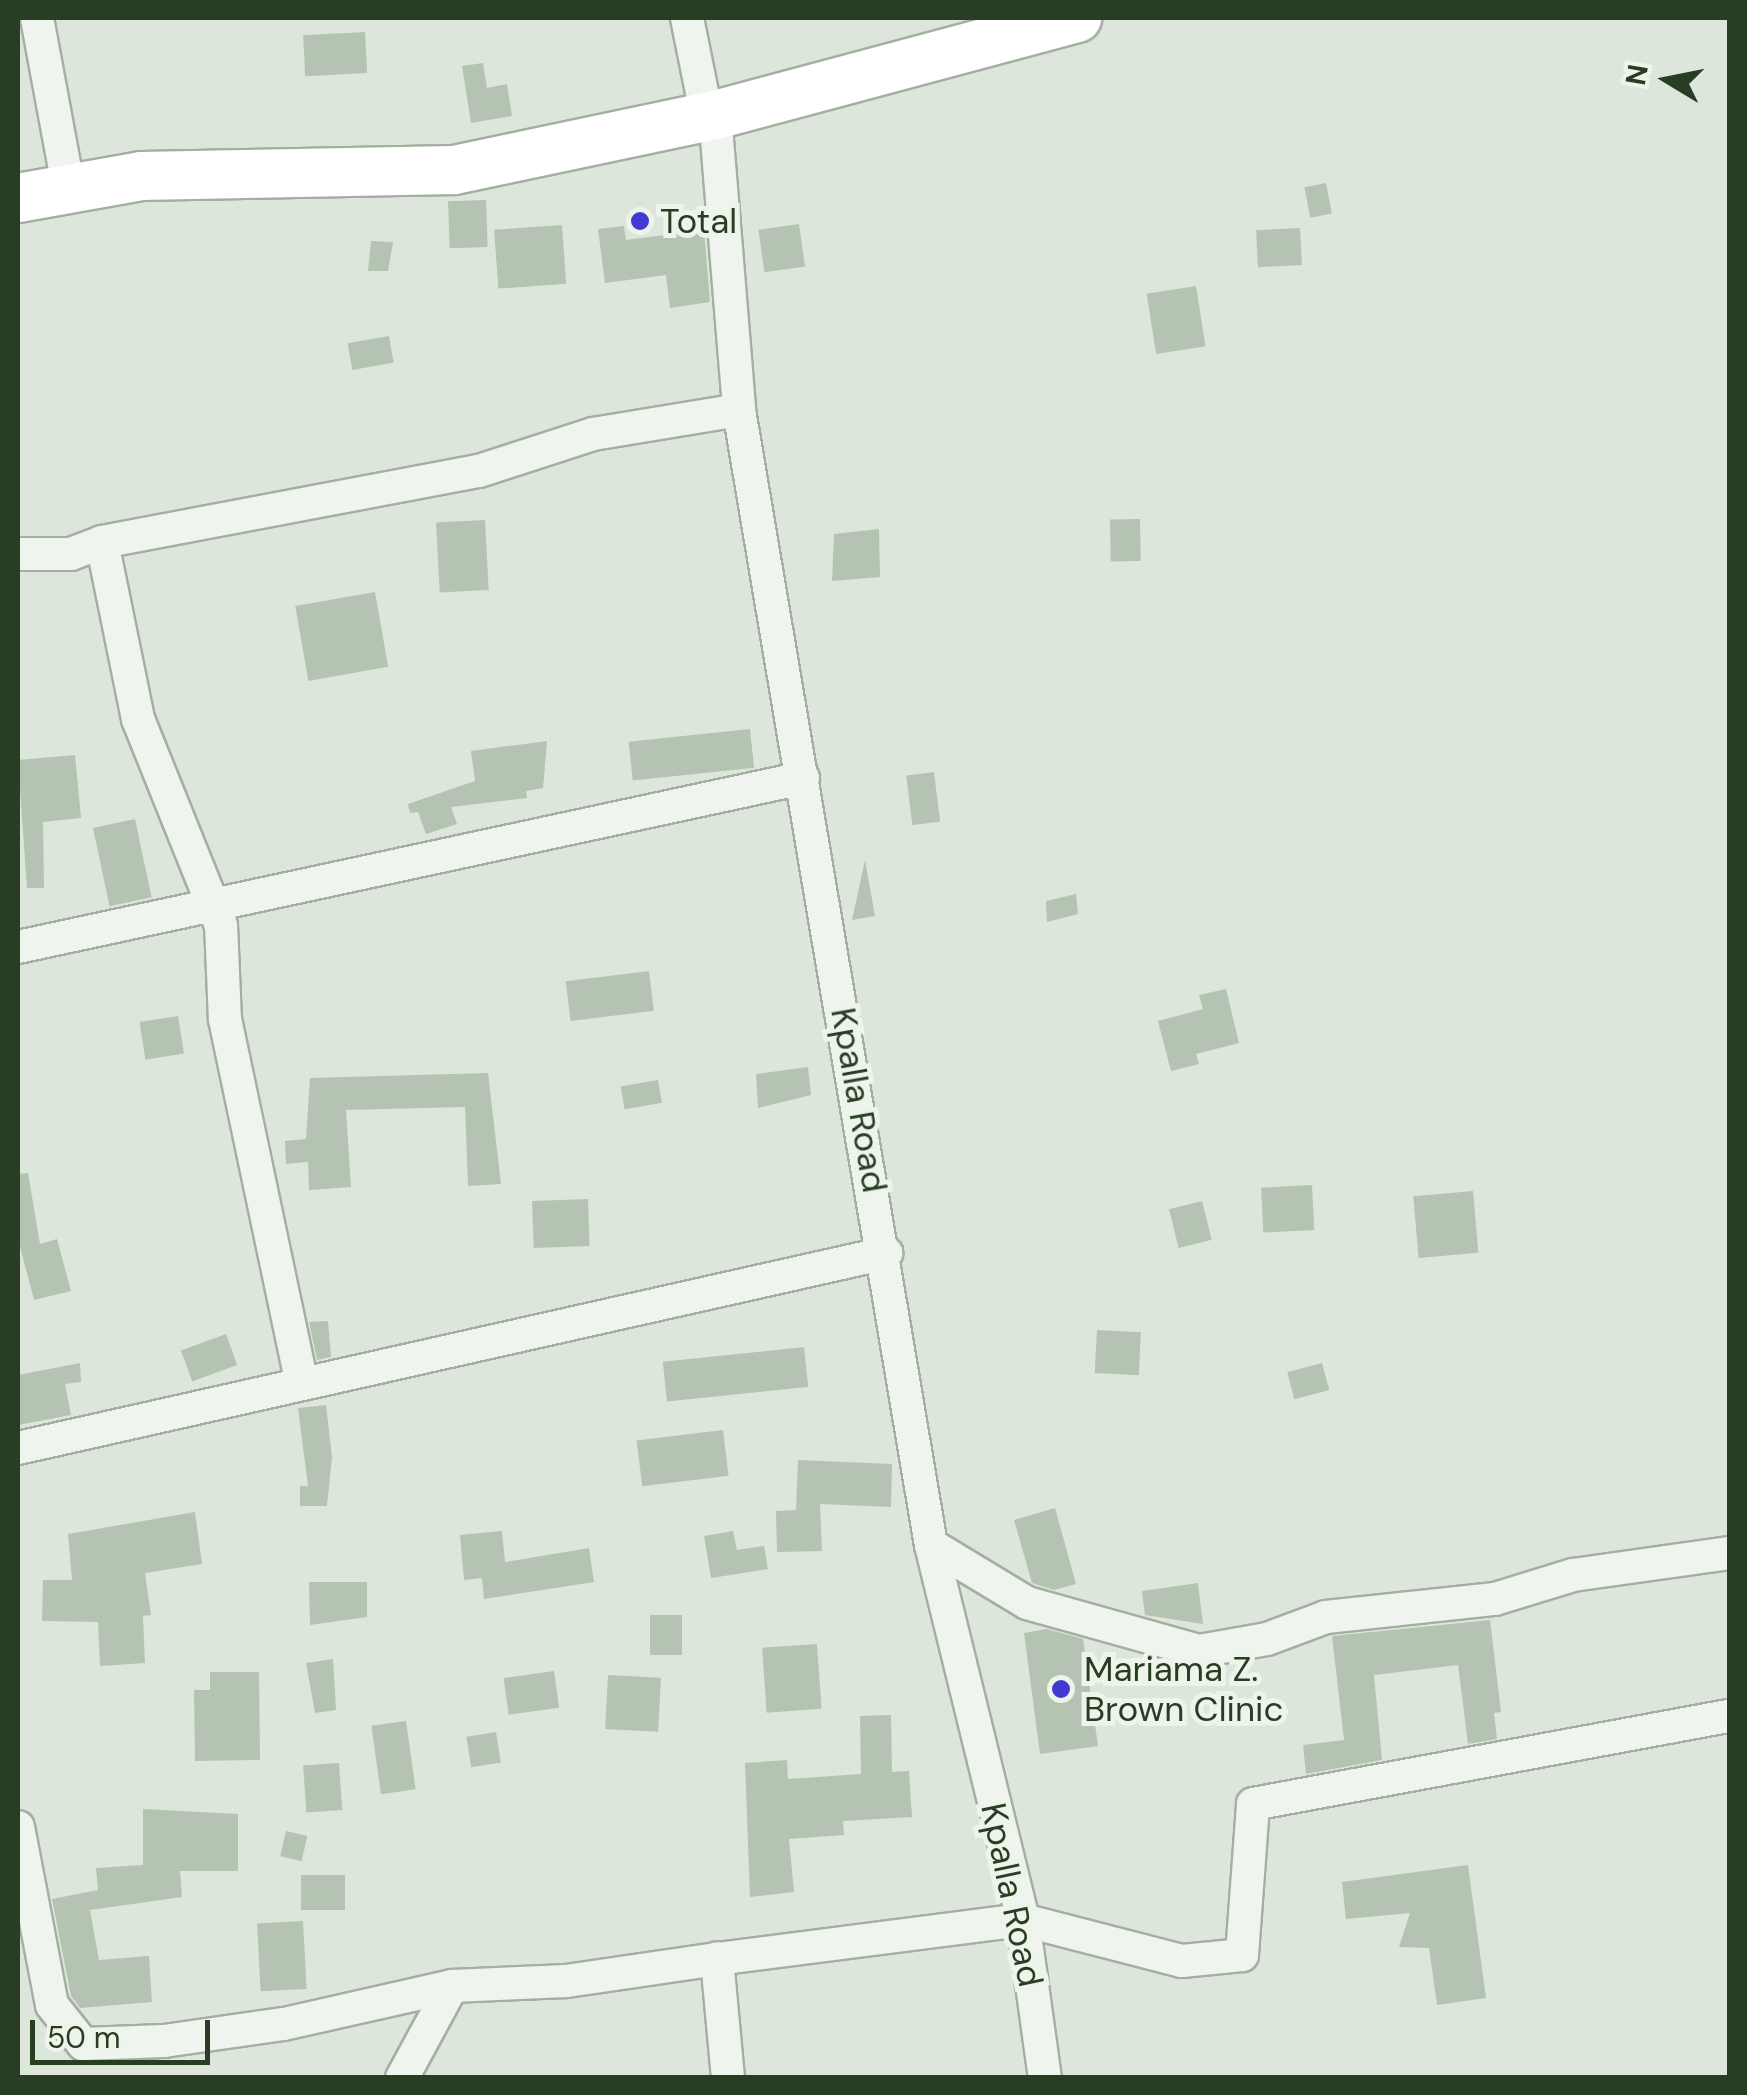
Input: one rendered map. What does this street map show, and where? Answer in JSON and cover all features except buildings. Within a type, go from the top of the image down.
[{"type":"highway","points":[[18,198],[141,176],[454,170],[711,116],[1077,18]]},
{"type":"street","points":[[38,18],[70,190]]},
{"type":"street","name":"Kpalla Road","points":[[688,18],[711,116],[739,410],[886,1254],[931,1544],[1022,1920],[1045,2078]]},
{"type":"street","points":[[18,554],[71,554],[102,542],[479,471],[593,434],[739,410]]},
{"type":"street","points":[[102,542],[138,718],[215,910],[225,1018],[302,1384]]},
{"type":"street","points":[[18,947],[215,910],[803,778]]},
{"type":"street","points":[[18,1448],[886,1254]]},
{"type":"street","points":[[931,1544],[1027,1603],[1199,1651],[1268,1640],[1326,1617],[1495,1599],[1573,1575],[1730,1553]]},
{"type":"street","points":[[18,1827],[52,2005],[83,2044],[164,2041],[284,2024],[452,1986],[566,1980],[1022,1920],[1182,1962],[1242,1955],[1252,1804],[1730,1716]]},
{"type":"street","points":[[717,1960],[728,2078]]},
{"type":"street","points":[[402,2078],[452,1986]]},
{"type":"place","name":"Total","points":[[640,221]]},
{"type":"place","name":"Mariama Z. Brown Clinic","points":[[1061,1689]]}]
